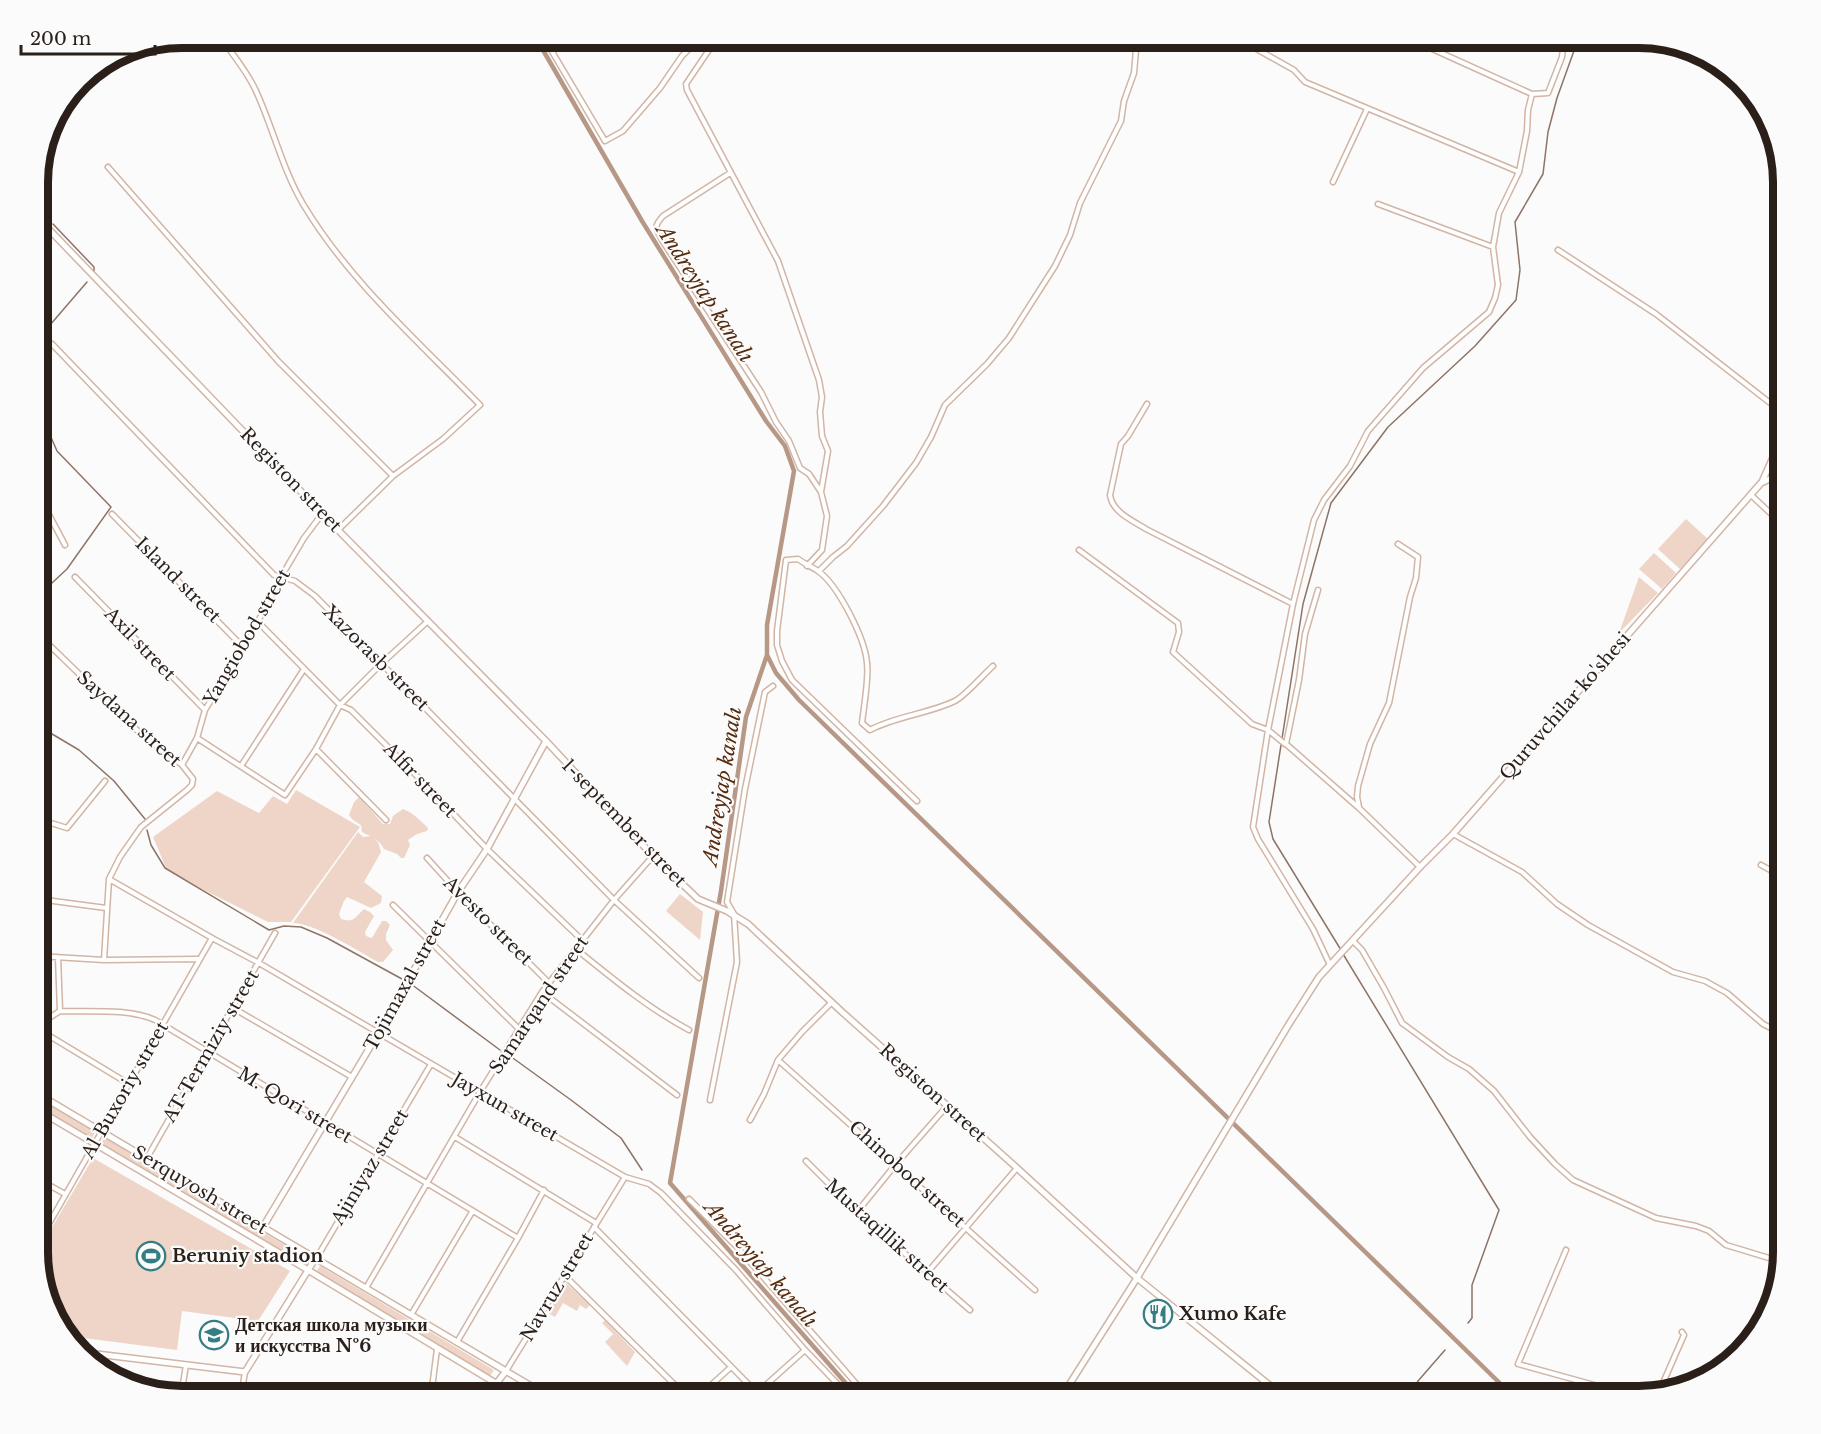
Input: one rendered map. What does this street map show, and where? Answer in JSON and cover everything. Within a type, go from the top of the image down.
[{"type":"street","points":[[228,48],[255,90],[290,179],[316,224],[360,283],[480,405],[443,439],[393,477],[338,530]]},
{"type":"street","points":[[550,48],[605,141],[623,131],[690,48]]},
{"type":"street","points":[[710,48],[686,84],[687,90],[778,261],[819,380],[822,397],[820,412],[822,436],[828,451],[821,492]]},
{"type":"street","points":[[819,571],[847,546],[883,506],[931,437],[945,405],[987,364],[1009,338],[1055,266],[1070,235],[1080,203],[1121,121],[1124,101],[1134,73],[1135,48]]},
{"type":"street","points":[[1255,48],[1294,70],[1305,82],[1519,172]]},
{"type":"street","points":[[1430,48],[1532,94],[1548,93],[1562,57],[1563,48]]},
{"type":"street","points":[[1330,965],[1313,929],[1257,839],[1253,827],[1268,730],[1293,604],[1314,520],[1324,500],[1350,466],[1368,431],[1423,368],[1489,312],[1498,285],[1493,247],[1499,213],[1519,172],[1532,94]]},
{"type":"street","points":[[1333,182],[1367,109]]},
{"type":"street","points":[[108,167],[278,361],[393,477]]},
{"type":"street","points":[[730,173],[663,216],[657,222],[656,228],[761,392],[776,422],[789,441],[800,468],[809,474],[821,492],[827,516],[822,550],[807,566]]},
{"type":"street","points":[[1378,204],[1493,247]]},
{"type":"street","name":"Registon street","points":[[48,228],[338,530],[546,741]]},
{"type":"street","points":[[1558,250],[1656,314],[1773,404]]},
{"type":"street","name":"Xazorasb street","points":[[52,344],[274,575],[295,581],[315,596],[614,900],[699,978]]},
{"type":"street","points":[[1147,404],[1121,444],[1110,495],[1111,502],[1127,518],[1146,529],[1293,604]]},
{"type":"street","points":[[1761,483],[1773,458]]},
{"type":"street","name":"Quruvchilar ko'shesi","points":[[1068,1386],[1137,1278],[1319,977],[1453,834],[1761,483],[1773,478]]},
{"type":"street","points":[[1751,495],[1773,515]]},
{"type":"street","points":[[48,513],[65,545]]},
{"type":"street","name":"Yangiobod street","points":[[182,765],[197,738],[205,710],[258,622],[304,538],[323,513]]},
{"type":"street","name":"Island street","points":[[112,514],[243,647]]},
{"type":"street","points":[[1359,808],[1358,786],[1370,744],[1389,703],[1410,597],[1416,578],[1418,557],[1398,544]]},
{"type":"street","points":[[1079,550],[1178,623],[1179,632],[1173,652],[1252,724],[1268,730],[1286,744],[1359,808],[1420,867]]},
{"type":"street","points":[[917,801],[792,680],[777,645],[786,560],[798,559],[819,571],[844,602],[857,628],[867,663],[862,723],[870,730],[957,700],[993,666]]},
{"type":"street","name":"Axil street","points":[[75,577],[205,710]]},
{"type":"street","points":[[1286,744],[1299,680],[1305,634],[1318,590]]},
{"type":"street","points":[[197,738],[285,795],[316,749],[340,705],[429,621]]},
{"type":"street","name":"Alfir street","points":[[258,622],[340,705],[351,710],[487,849],[582,940]]},
{"type":"street","name":"Saydana street","points":[[48,644],[142,735],[182,765],[192,779],[192,785],[187,790],[141,827],[120,857],[109,879]]},
{"type":"street","points":[[241,766],[304,669]]},
{"type":"street","points":[[710,1100],[737,962],[734,914],[727,902],[745,789],[765,692],[773,686]]},
{"type":"street","name":"Tojimaxal street","points":[[263,1227],[379,1032],[458,892],[487,849],[546,741]]},
{"type":"street","name":"1-september street","points":[[546,741],[653,856],[698,899],[727,911]]},
{"type":"street","points":[[316,749],[386,820]]},
{"type":"street","points":[[48,822],[67,828],[105,781]]},
{"type":"street","points":[[1453,834],[1522,872],[1557,904],[1588,925],[1673,972],[1705,981],[1726,993],[1763,1024],[1773,1029]]},
{"type":"street","name":"Samarqand street","points":[[366,1288],[480,1092],[542,992],[614,900],[653,856]]},
{"type":"street","name":"Avesto street","points":[[427,858],[549,983]]},
{"type":"street","points":[[1761,865],[1773,873]]},
{"type":"street","points":[[104,960],[109,879]]},
{"type":"street","name":"Jayxun street","points":[[109,879],[379,1032],[625,1177],[649,1184],[661,1193],[735,1269],[839,1386]]},
{"type":"street","points":[[48,900],[106,908]]},
{"type":"street","points":[[393,905],[520,1030]]},
{"type":"street","name":"Registon street","points":[[727,911],[748,924],[1137,1278],[1271,1386]]},
{"type":"street","name":"AT-Termiziy street","points":[[147,1158],[275,933]]},
{"type":"street","name":"Al Buxoriy street","points":[[48,1225],[212,938]]},
{"type":"street","points":[[1351,943],[1362,950],[1402,1023],[1448,1057],[1469,1069],[1494,1091],[1530,1137],[1573,1180],[1656,1218],[1696,1226],[1709,1231],[1726,1245],[1773,1259]]},
{"type":"street","points":[[576,950],[639,1000],[689,1030]]},
{"type":"street","points":[[48,956],[104,960],[198,959]]},
{"type":"street","points":[[48,1020],[60,1011],[58,957]]},
{"type":"street","points":[[542,992],[678,1095]]},
{"type":"street","points":[[750,1120],[778,1060],[832,1002]]},
{"type":"street","points":[[233,1008],[352,1077]]},
{"type":"street","name":"M. Qori street","points":[[60,1011],[145,1016],[518,1238]]},
{"type":"street","points":[[48,1033],[129,1084]]},
{"type":"street","name":"Chinobod street","points":[[778,1060],[1035,1290]]},
{"type":"street","name":"Ajiniyaz street","points":[[243,1386],[245,1372],[431,1064]]},
{"type":"street","name":"Serquyosh street","points":[[48,1100],[531,1386]]},
{"type":"street","points":[[857,1212],[947,1106]]},
{"type":"street","name":"Serquyosh street","points":[[48,1116],[500,1386]]},
{"type":"street","points":[[455,1137],[595,1225],[750,1386]]},
{"type":"street","name":"Mustaqillik street","points":[[806,1161],[857,1212],[970,1310]]},
{"type":"street","points":[[927,1273],[1017,1168]]},
{"type":"street","name":"Navruz street","points":[[496,1384],[625,1177]]},
{"type":"street","points":[[48,1185],[65,1194]]},
{"type":"street","points":[[457,1342],[544,1191]]},
{"type":"street","points":[[689,1198],[737,1247],[858,1386]]},
{"type":"street","points":[[411,1315],[472,1212]]},
{"type":"street","points":[[1566,1250],[1518,1364],[1598,1386]]},
{"type":"street","points":[[564,1275],[676,1386]]},
{"type":"street","points":[[1663,1384],[1684,1335],[1682,1332]]},
{"type":"street","points":[[432,1386],[437,1349]]},
{"type":"street","points":[[768,1386],[805,1350]]},
{"type":"street","points":[[95,1354],[245,1372]]},
{"type":"street","points":[[183,1386],[186,1364]]},
{"type":"street","points":[[710,1386],[731,1367]]},
{"type":"shaded area","points":[[1686,519],[1708,539],[1680,569],[1658,549]]},
{"type":"shaded area","points":[[1654,553],[1676,573],[1662,589],[1639,569]]},
{"type":"shaded area","points":[[1639,577],[1658,593],[1619,633]]},
{"type":"shaded area","points":[[296,790],[360,827],[291,922],[268,922],[166,868],[153,837],[217,791],[259,813],[273,796],[287,804]]},
{"type":"shaded area","points":[[359,797],[383,824],[390,824],[393,816],[403,809],[410,812],[428,828],[427,831],[408,840],[410,845],[404,858],[401,858],[384,849],[377,841],[362,832],[361,825],[349,815],[354,802]]},
{"type":"shaded area","points":[[358,832],[363,837],[371,836],[378,842],[381,852],[364,882],[382,896],[381,903],[371,908],[347,897],[339,914],[341,919],[349,920],[354,919],[364,909],[370,912],[374,916],[365,932],[366,936],[372,938],[382,921],[390,925],[386,940],[393,950],[383,962],[378,962],[324,932],[293,923]]},
{"type":"shaded area","points":[[680,894],[703,912],[700,940],[666,911]]},
{"type":"shaded area","points":[[48,1103],[95,1132],[92,1138],[48,1112]]},
{"type":"shaded area","points":[[105,1137],[301,1255],[298,1260],[101,1143]]},
{"type":"shaded area","name":"Beruniy stadion","points":[[93,1158],[290,1271],[258,1321],[182,1311],[177,1350],[79,1337],[66,1319],[55,1295],[49,1270],[48,1234]]},
{"type":"shaded area","points":[[320,1266],[494,1370],[490,1376],[317,1271]]},
{"type":"shaded area","points":[[566,1283],[590,1305],[586,1309],[580,1305],[577,1311],[563,1303],[555,1317],[548,1313]]},
{"type":"shaded area","points":[[605,1320],[635,1352],[627,1366],[605,1342],[613,1334],[602,1323]]},
{"type":"waterway","name":"Andreyjap kanalı","points":[[542,48],[642,221],[766,421],[785,446],[794,471],[767,625],[767,655],[746,717],[721,891],[670,1183],[848,1386]]},
{"type":"waterway","points":[[1341,950],[1273,839],[1269,822],[1303,604],[1331,503],[1388,427],[1475,346],[1516,300],[1520,270],[1515,222],[1543,174],[1548,132],[1557,98],[1575,48]]},
{"type":"waterway","points":[[53,224],[94,267],[94,271]]},
{"type":"waterway","points":[[48,327],[87,282]]},
{"type":"waterway","points":[[48,433],[57,451],[111,507],[67,569],[48,587]]},
{"type":"waterway","points":[[767,655],[776,673],[799,700],[1503,1386]]},
{"type":"waterway","points":[[48,732],[79,750],[114,781],[145,819]]},
{"type":"waterway","points":[[147,830],[151,845],[165,868],[269,930],[284,926],[301,927],[327,938],[402,979]]},
{"type":"waterway","points":[[1343,954],[1499,1210],[1472,1285],[1472,1318],[1468,1323]]},
{"type":"waterway","points":[[411,984],[500,1050]]},
{"type":"waterway","points":[[510,1056],[621,1138],[642,1170]]},
{"type":"waterway","points":[[1415,1386],[1445,1350]]},
{"type":"place","name":"Beruniy stadion","points":[[151,1256]]},
{"type":"place","name":"Xumo Kafe","points":[[1158,1314]]},
{"type":"place","name":"Детская школа музыки и искусства №6","points":[[214,1335]]}]
